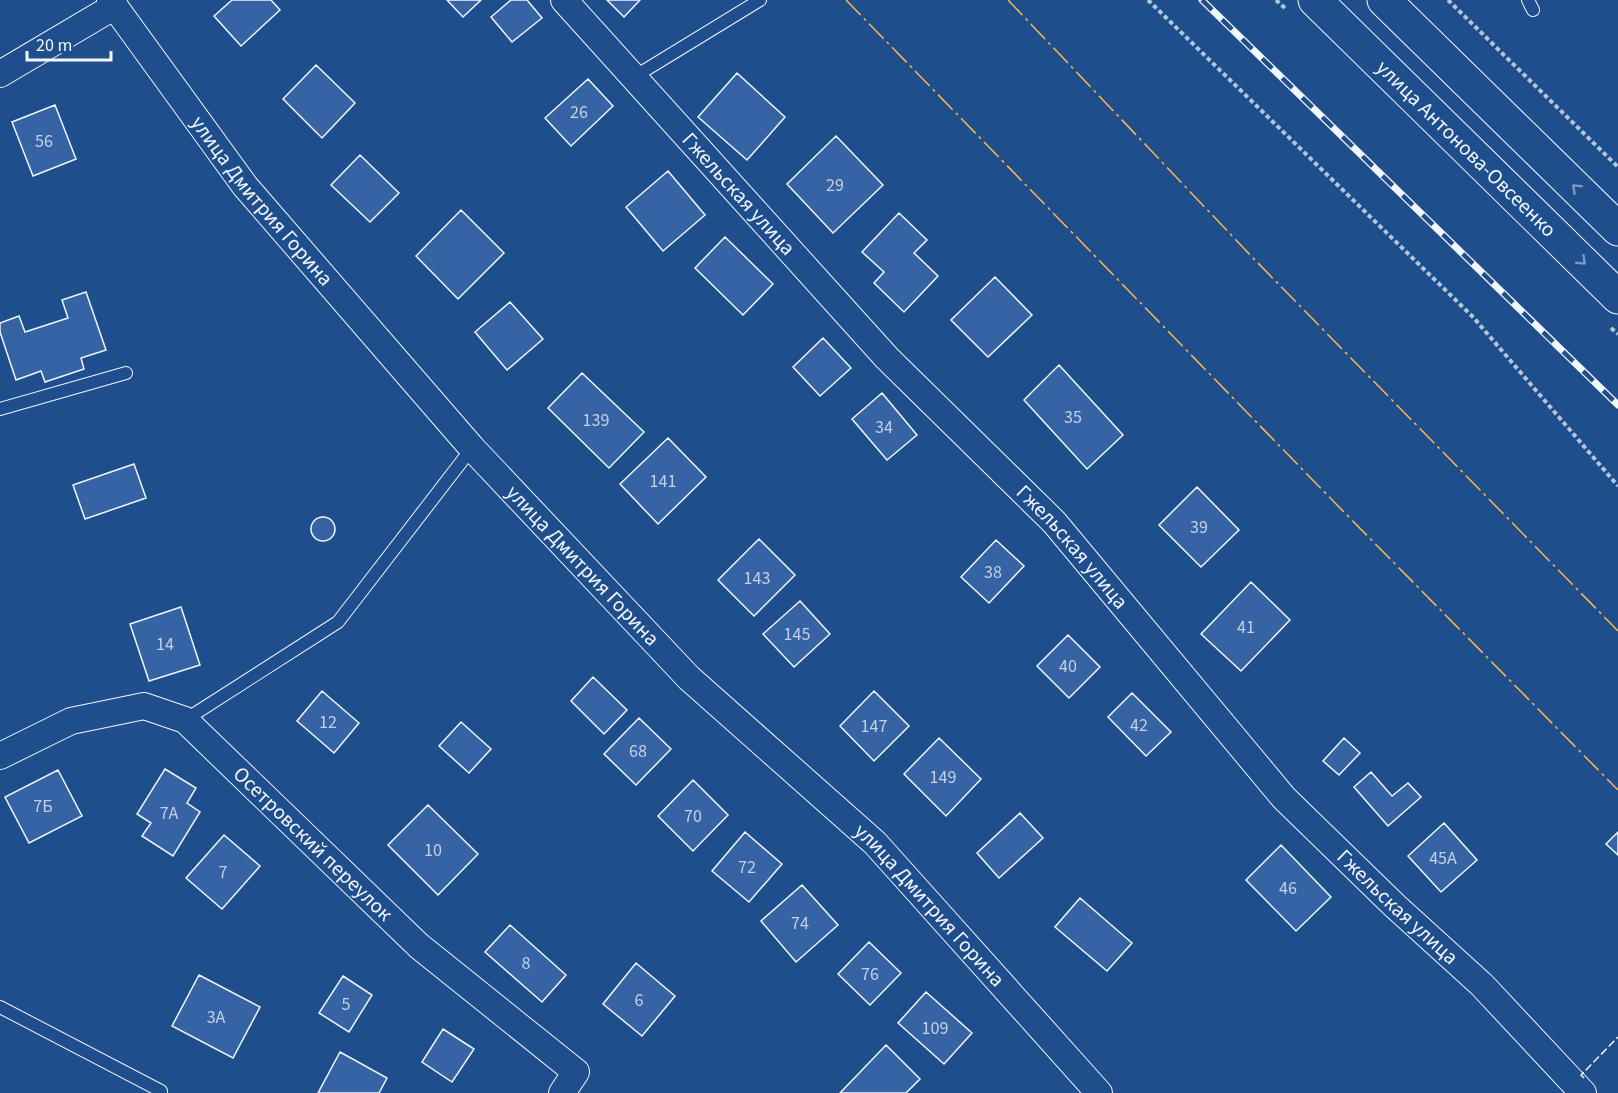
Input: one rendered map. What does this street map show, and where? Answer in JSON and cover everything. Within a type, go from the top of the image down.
[{"type":"highway","name":"улица Антонова-Овсеенко","points":[[1315,0],[1618,297]]},
{"type":"highway","points":[[1384,0],[1618,229]]},
{"type":"highway","points":[[1385,68],[1381,49],[1384,40],[1391,32],[1401,28],[1416,31]]},
{"type":"street","name":"Гжельская улица","points":[[564,0],[887,358],[1054,522],[1284,798],[1394,906],[1482,985],[1582,1093]]},
{"type":"street","points":[[0,74],[112,3]]},
{"type":"street","name":"улица Дмитрия Горина","points":[[112,3],[245,186],[472,447],[689,678],[875,843],[1099,1093]]},
{"type":"street","name":"Осетровский переулок","points":[[0,756],[71,721],[144,706],[186,720],[419,946],[576,1072],[562,1093]]},
{"type":"lane","points":[[634,77],[760,0]]},
{"type":"lane","points":[[0,409],[126,373]]},
{"type":"lane","points":[[186,720],[338,622],[472,447]]},
{"type":"lane","points":[[0,1007],[163,1092]]},
{"type":"path","points":[[1148,0],[1473,317],[1618,486]]},
{"type":"path","points":[[1448,0],[1618,167]]},
{"type":"building","points":[[232,0],[271,0],[280,10],[241,46],[214,16]]},
{"type":"building","points":[[447,0],[481,0],[463,17]]},
{"type":"building","points":[[511,0],[527,0],[542,18],[512,42],[491,17]]},
{"type":"building","points":[[607,0],[640,0],[624,17]]},
{"type":"building","points":[[316,65],[355,103],[322,138],[283,99]]},
{"type":"building","points":[[737,73],[785,117],[747,160],[698,117]]},
{"type":"building","points":[[588,79],[613,106],[571,146],[545,118]]},
{"type":"building","points":[[55,105],[76,159],[33,176],[12,122]]},
{"type":"building","points":[[836,136],[883,185],[833,233],[787,184]]},
{"type":"building","points":[[360,155],[399,193],[370,222],[331,185]]},
{"type":"building","points":[[668,171],[705,215],[663,251],[626,207]]},
{"type":"building","points":[[461,210],[504,253],[458,299],[416,256]]},
{"type":"building","points":[[899,213],[927,240],[914,253],[938,276],[904,312],[874,283],[884,272],[862,252]]},
{"type":"building","points":[[725,237],[773,284],[743,315],[695,268]]},
{"type":"building","points":[[995,277],[1032,315],[988,357],[951,320]]},
{"type":"building","points":[[86,292],[106,350],[81,358],[84,369],[45,382],[41,371],[16,380],[0,332],[0,323],[19,316],[25,332],[68,318],[62,300]]},
{"type":"building","points":[[510,302],[543,339],[507,370],[475,332]]},
{"type":"building","points":[[823,338],[851,368],[820,396],[793,367]]},
{"type":"building","points":[[1059,365],[1123,435],[1087,469],[1024,400]]},
{"type":"building","points":[[582,373],[644,432],[609,468],[548,408]]},
{"type":"building","points":[[882,393],[917,435],[887,460],[852,419]]},
{"type":"building","points":[[668,438],[706,477],[658,524],[620,484]]},
{"type":"building","points":[[134,464],[146,498],[85,519],[73,485]]},
{"type":"building","points":[[1197,487],[1239,530],[1201,567],[1159,525]]},
{"type":"building","points":[[323,517],[332,520],[335,529],[332,538],[323,541],[314,538],[311,529],[314,520]]},
{"type":"building","points":[[759,539],[795,575],[754,616],[718,580]]},
{"type":"building","points":[[996,540],[1024,566],[989,603],[961,577]]},
{"type":"building","points":[[1251,582],[1290,620],[1241,671],[1201,634]]},
{"type":"building","points":[[800,601],[830,634],[794,667],[763,634]]},
{"type":"building","points":[[181,607],[200,665],[149,681],[130,624]]},
{"type":"building","points":[[1068,635],[1100,667],[1069,698],[1037,666]]},
{"type":"building","points":[[593,677],[627,710],[604,734],[571,701]]},
{"type":"building","points":[[322,691],[359,723],[334,753],[297,721]]},
{"type":"building","points":[[874,691],[909,726],[874,761],[840,726]]},
{"type":"building","points":[[1132,693],[1171,732],[1146,756],[1108,717]]},
{"type":"building","points":[[639,718],[671,749],[636,785],[604,754]]},
{"type":"building","points":[[461,722],[491,749],[469,773],[439,746]]},
{"type":"building","points":[[939,738],[981,779],[946,816],[904,774]]},
{"type":"building","points":[[1344,738],[1360,753],[1339,775],[1323,761]]},
{"type":"building","points":[[165,769],[196,788],[187,803],[200,812],[173,856],[142,836],[151,823],[137,814]]},
{"type":"building","points":[[58,770],[82,816],[29,843],[5,797]]},
{"type":"building","points":[[1371,772],[1392,796],[1408,783],[1421,797],[1388,826],[1354,787]]},
{"type":"building","points":[[693,780],[728,815],[693,851],[658,816]]},
{"type":"building","points":[[428,805],[478,854],[438,895],[388,845]]},
{"type":"building","points":[[1020,813],[1043,838],[999,878],[977,853]]},
{"type":"building","points":[[1444,823],[1477,860],[1441,892],[1408,856]]},
{"type":"building","points":[[745,832],[782,864],[749,902],[712,871]]},
{"type":"building","points":[[1618,832],[1618,855],[1606,844]]},
{"type":"building","points":[[224,835],[260,866],[222,909],[186,878]]},
{"type":"building","points":[[1281,845],[1331,897],[1296,931],[1246,880]]},
{"type":"building","points":[[802,885],[838,925],[796,962],[761,921]]},
{"type":"building","points":[[1080,898],[1132,943],[1107,971],[1055,927]]},
{"type":"building","points":[[510,925],[566,975],[542,1002],[485,952]]},
{"type":"building","points":[[869,942],[901,973],[870,1005],[838,974]]},
{"type":"building","points":[[636,963],[675,996],[642,1036],[603,1004]]},
{"type":"building","points":[[199,975],[260,1007],[233,1058],[172,1026]]},
{"type":"building","points":[[343,976],[372,995],[349,1032],[319,1013]]},
{"type":"building","points":[[926,992],[972,1033],[944,1064],[898,1023]]},
{"type":"building","points":[[443,1029],[474,1049],[452,1082],[422,1062]]},
{"type":"building","points":[[886,1045],[920,1079],[906,1093],[840,1093]]},
{"type":"building","points":[[340,1052],[387,1078],[379,1093],[318,1093]]},
{"type":"railway","points":[[1202,0],[1618,405]]},
{"type":"fence","points":[[1584,1078],[1581,1075],[1618,1037]]},
{"type":"power","points":[[846,0],[1618,790]]},
{"type":"power","points":[[1008,0],[1254,259],[1618,631]]}]
